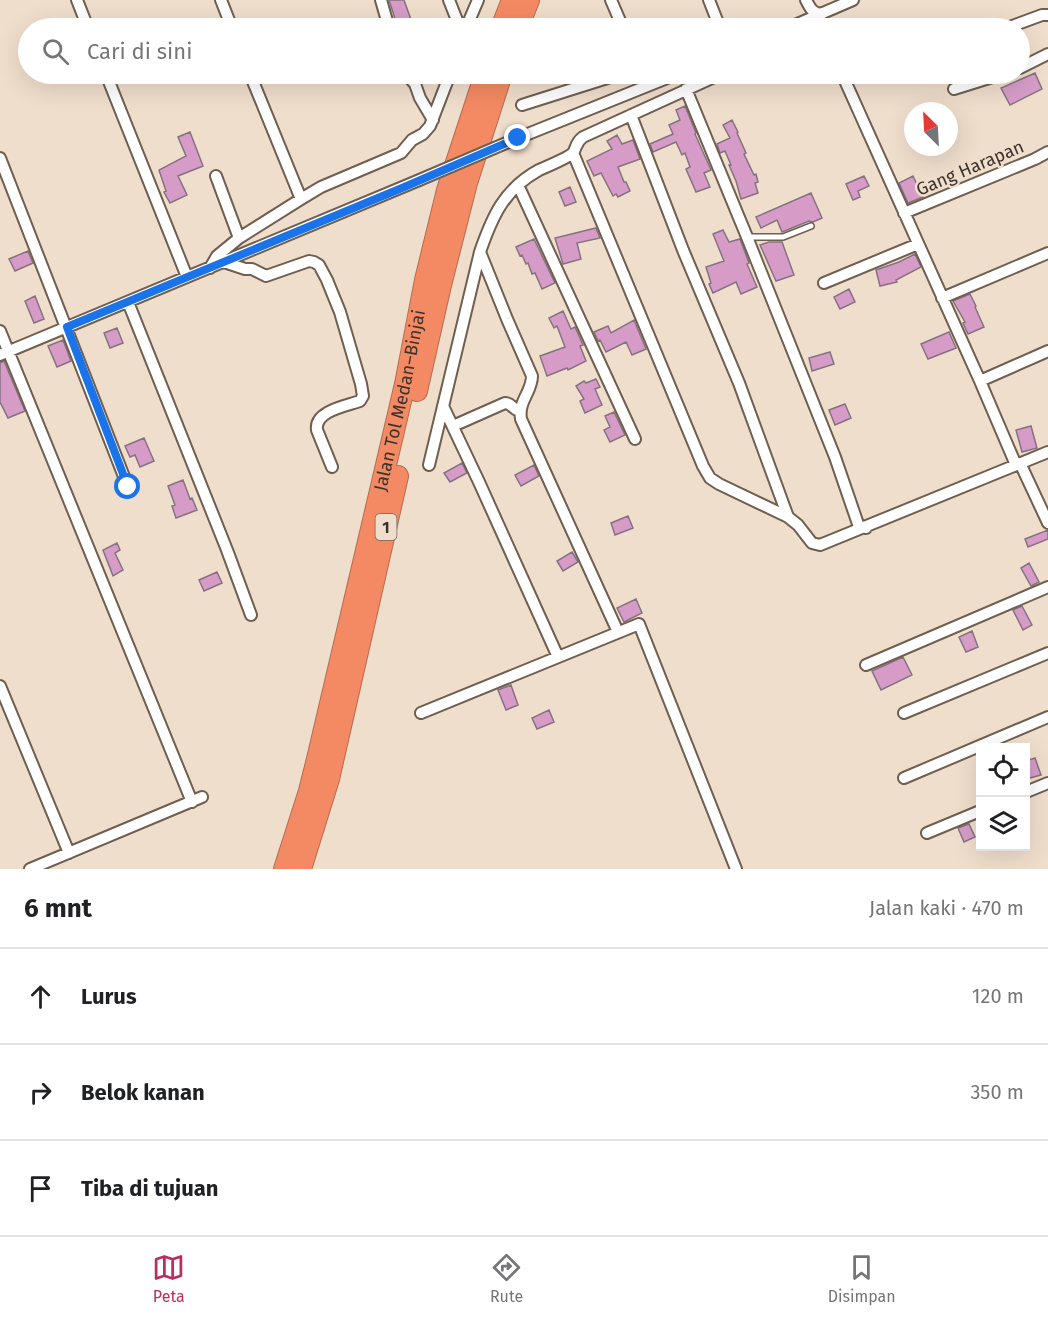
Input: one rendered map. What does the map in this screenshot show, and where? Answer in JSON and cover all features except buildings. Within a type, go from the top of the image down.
[{"type":"highway","points":[[505,18],[512,0]]},
{"type":"highway","points":[[522,18],[529,0]]},
{"type":"highway","name":"Jalan Tol Medan–Binjai","points":[[285,869],[309,791],[390,453],[425,280],[444,201],[482,84]]},
{"type":"highway","name":"Jalan Tol Medan–Binjai","points":[[301,869],[329,779],[446,262],[466,183],[499,84]]},
{"type":"street","points":[[77,0],[84,18]]},
{"type":"street","points":[[220,0],[228,18]]},
{"type":"street","points":[[381,0],[386,18]]},
{"type":"street","points":[[449,0],[456,18]]},
{"type":"street","points":[[470,18],[478,0]]},
{"type":"street","points":[[611,0],[619,18]]},
{"type":"street","points":[[709,0],[716,18]]},
{"type":"street","points":[[806,0],[813,12],[820,15]]},
{"type":"street","points":[[813,18],[853,0]]},
{"type":"street","points":[[1030,19],[1048,15]]},
{"type":"street","points":[[1030,63],[1048,54]]},
{"type":"street","points":[[110,84],[187,277]]},
{"type":"street","points":[[254,84],[301,199]]},
{"type":"street","points":[[415,84],[433,120]]},
{"type":"street","points":[[210,268],[212,261],[239,238],[301,199],[336,180],[400,153],[412,140],[428,130],[446,84]]},
{"type":"street","points":[[522,105],[588,84]]},
{"type":"street","points":[[4,353],[652,84]]},
{"type":"street","points":[[429,465],[480,252],[496,211],[510,193],[532,174],[573,153],[580,139],[700,84]]},
{"type":"street","points":[[846,84],[1018,464],[1048,523]]},
{"type":"street","points":[[954,89],[970,84]]},
{"type":"street","points":[[686,89],[835,458],[858,524],[866,528]]},
{"type":"street","points":[[631,115],[683,250],[740,383],[788,517]]},
{"type":"street","name":"Gang Harapan","points":[[904,213],[1048,152]]},
{"type":"street","points":[[573,153],[703,466],[710,478],[718,484],[788,517],[798,525],[812,543],[820,545],[1048,452]]},
{"type":"street","points":[[0,158],[128,487]]},
{"type":"street","points":[[216,176],[239,238]]},
{"type":"street","points":[[518,185],[635,439]]},
{"type":"street","points":[[824,283],[918,244]]},
{"type":"street","points":[[480,252],[533,378],[520,411],[526,431],[618,632]]},
{"type":"street","points":[[942,298],[1048,253]]},
{"type":"street","points":[[224,262],[244,269],[252,268],[266,276],[309,261],[319,265],[327,280],[340,312],[363,391],[360,401],[323,415],[317,422],[317,430],[332,467]]},
{"type":"street","points":[[128,302],[251,615]]},
{"type":"street","points":[[0,331],[4,353],[197,799],[30,869]]},
{"type":"street","points":[[980,381],[1048,351]]},
{"type":"street","points":[[453,426],[505,403],[520,411]]},
{"type":"street","points":[[443,406],[558,657]]},
{"type":"street","points":[[866,665],[1048,587]]},
{"type":"street","points":[[421,713],[639,624],[736,869]]},
{"type":"street","points":[[904,713],[1048,653]]},
{"type":"street","points":[[0,687],[69,853]]},
{"type":"street","points":[[903,778],[1048,717]]},
{"type":"street","points":[[1030,790],[1048,783]]},
{"type":"street","points":[[927,833],[976,813]]},
{"type":"lane","points":[[747,237],[783,237],[811,226]]},
{"type":"route","points":[[128,487],[67,327],[518,138]]}]
